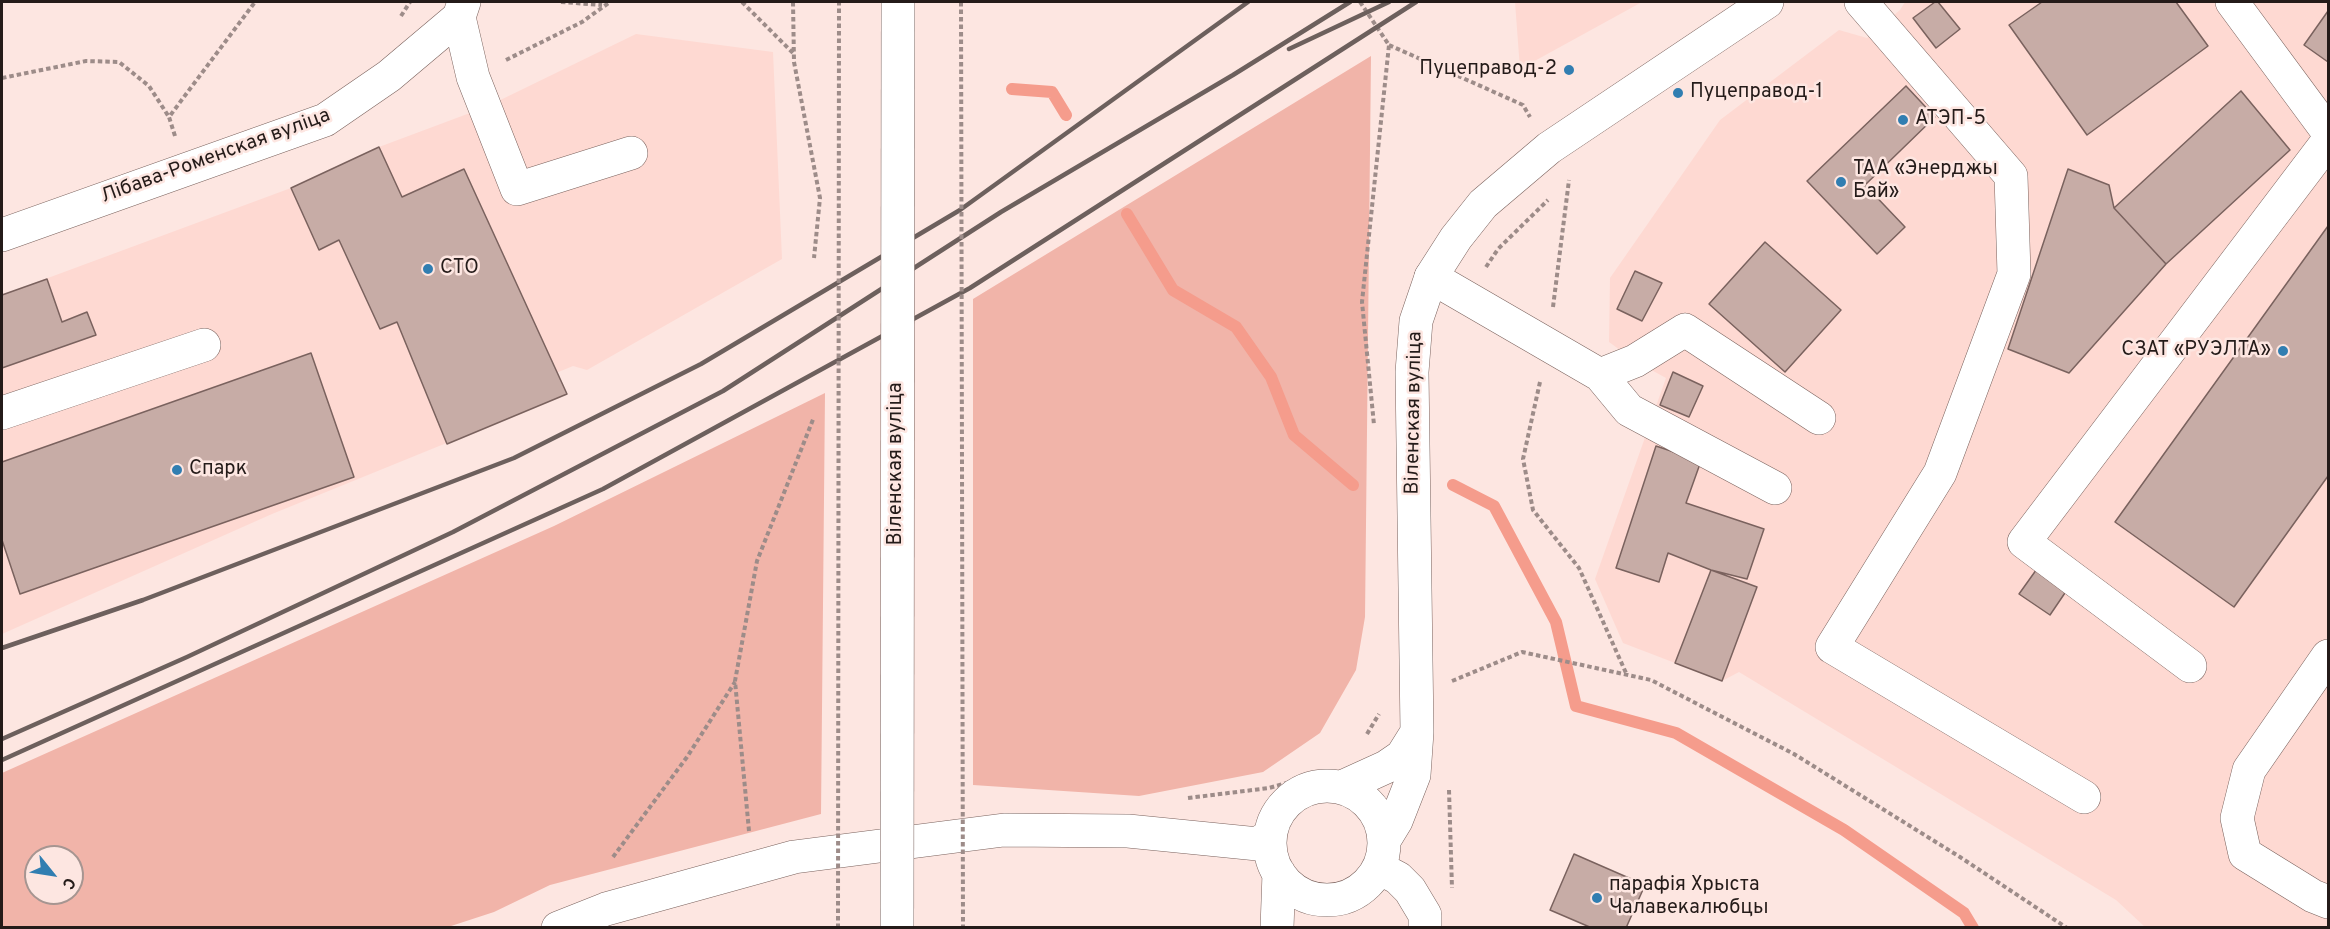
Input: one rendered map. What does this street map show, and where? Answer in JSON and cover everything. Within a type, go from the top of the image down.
[{"type":"main road","name":"Віленская вуліца","points":[[897,927],[898,2]]},
{"type":"main road","name":"Віленская вуліца","points":[[1382,854],[1414,775],[1417,732],[1412,372],[1416,321],[1431,277],[1456,238],[1484,204],[1549,148],[1767,2]]},
{"type":"main road","points":[[1861,2],[2011,176],[2014,274],[1940,473],[1832,647],[2084,797]]},
{"type":"main road","points":[[2232,2],[2328,132]]},
{"type":"main road","points":[[461,9],[473,77],[517,189],[631,153]]},
{"type":"main road","name":"Лібава-Роменская вуліца","points":[[2,235],[325,120],[389,76],[461,9]]},
{"type":"main road","points":[[2190,666],[2024,542],[2328,141]]},
{"type":"main road","points":[[1431,277],[1600,375],[1629,410],[1775,488]]},
{"type":"main road","points":[[1600,375],[1635,361],[1684,330],[1819,418]]},
{"type":"main road","points":[[2,413],[204,345]]},
{"type":"main road","points":[[2328,656],[2249,770],[2237,818],[2246,854],[2313,896],[2328,902]]},
{"type":"main road","points":[[1278,927],[1273,853],[1276,818],[1286,804],[1299,793],[1327,785],[1327,782],[1386,767],[1402,756],[1417,732]]},
{"type":"main road","points":[[558,927],[606,909],[794,857],[1004,830],[1128,831],[1237,844],[1258,844],[1273,853],[1293,889],[1311,897],[1334,900],[1348,897],[1360,890],[1382,854],[1382,825],[1371,807],[1355,793],[1327,782]]},
{"type":"main road","points":[[1382,854],[1398,878],[1410,890],[1425,915],[1425,927]]},
{"type":"main road","points":[[1278,927],[1289,912],[1311,897]]},
{"type":"path","points":[[169,117],[255,2]]},
{"type":"path","points":[[395,25],[410,2]]},
{"type":"path","points":[[561,2],[603,5]]},
{"type":"path","points":[[473,77],[582,22],[610,2]]},
{"type":"path","points":[[742,2],[794,54]]},
{"type":"path","points":[[793,2],[794,54],[820,198],[814,258]]},
{"type":"path","points":[[838,927],[839,2]]},
{"type":"path","points":[[961,2],[963,927]]},
{"type":"path","points":[[1360,2],[1389,45],[1362,302],[1374,430]]},
{"type":"path","points":[[2,78],[86,61],[119,62],[149,86],[169,117],[175,137]]},
{"type":"path","points":[[164,141],[186,133]]},
{"type":"path","points":[[1569,179],[1548,345],[1523,459],[1533,510],[1579,568],[1626,673]]},
{"type":"path","points":[[750,841],[735,681],[757,561],[814,417]]},
{"type":"path","points":[[1446,683],[1522,652],[1651,680],[1794,753],[2067,927]]},
{"type":"path","points":[[613,857],[687,757],[735,681]]},
{"type":"path","points":[[1361,741],[1381,710]]},
{"type":"path","points":[[1177,800],[1327,782]]},
{"type":"path","points":[[1449,786],[1452,889]]},
{"type":"path","points":[[960,807],[971,806]]},
{"type":"path","points":[[835,824],[847,822]]},
{"type":"shaded area","points":[[1515,2],[1642,2],[1520,69]]},
{"type":"shaded area","points":[[1905,2],[2328,2],[2328,927],[2145,927],[2116,900],[1739,672],[1722,681],[1623,643],[1595,579],[1666,378],[1635,361],[1609,342],[1610,278],[1720,120],[1839,30],[1867,38],[1900,10]]},
{"type":"shaded area","points":[[636,34],[773,52],[782,259],[587,370],[573,366],[556,373],[567,394],[272,514],[2,634],[2,295],[291,188],[379,147],[486,107]]},
{"type":"shaded area","points":[[1371,56],[1365,617],[1356,670],[1320,733],[1263,772],[1139,796],[973,785],[973,299]]},
{"type":"shaded area","points":[[825,393],[821,814],[550,885],[494,912],[448,927],[2,927],[2,773],[554,526]]},
{"type":"building","points":[[1938,2],[1960,29],[1936,48],[1913,18]]},
{"type":"building","points":[[2042,2],[2176,2],[2208,46],[2087,135],[2009,25]]},
{"type":"building","points":[[2328,11],[2328,62],[2304,45]]},
{"type":"building","points":[[1906,86],[1935,117],[1865,185],[1905,227],[1877,254],[1807,181]]},
{"type":"building","points":[[2241,91],[2290,150],[2166,264],[2114,208]]},
{"type":"building","points":[[379,147],[402,197],[464,169],[567,394],[447,444],[397,322],[380,329],[339,240],[319,250],[291,188]]},
{"type":"building","points":[[2068,169],[2109,185],[2114,208],[2166,264],[2069,373],[2008,349]]},
{"type":"building","name":"СЗАТ «РУЭЛТА»","points":[[2328,226],[2328,476],[2234,607],[2115,522]]},
{"type":"building","points":[[1765,242],[1841,310],[1785,372],[1709,304]]},
{"type":"building","points":[[1635,271],[1662,283],[1642,321],[1617,309]]},
{"type":"building","points":[[47,279],[62,322],[87,312],[96,335],[2,368],[2,295]]},
{"type":"building","name":"Спарк","points":[[311,353],[354,477],[20,594],[2,540],[2,462]]},
{"type":"building","points":[[1673,372],[1703,386],[1689,417],[1660,405]]},
{"type":"building","points":[[1656,446],[1701,461],[1686,503],[1764,529],[1747,579],[1711,570],[1668,553],[1659,582],[1616,568]]},
{"type":"building","points":[[2039,566],[2069,587],[2050,615],[2019,594]]},
{"type":"building","points":[[1711,570],[1757,587],[1722,681],[1675,663]]},
{"type":"building","name":"парафія Хрыста Чалавекалюбцы","points":[[1574,854],[1645,885],[1626,928],[1592,928],[1550,910]]},
{"type":"waterway","points":[[1012,89],[1052,92],[1066,115]]},
{"type":"waterway","points":[[1127,214],[1173,290],[1236,327],[1271,377],[1294,435],[1353,485]]},
{"type":"waterway","points":[[1453,485],[1494,506],[1556,622],[1576,706],[1676,733],[1844,830],[1964,913],[1973,928]]},
{"type":"railway","points":[[2,648],[143,600],[514,458],[701,364],[960,210],[1248,2]]},
{"type":"railway","points":[[2,739],[187,657],[453,532],[723,391],[1001,212],[1233,75],[1350,2]]},
{"type":"railway","points":[[1289,49],[1389,2]]},
{"type":"railway","points":[[2,760],[603,489],[970,288],[1416,2]]},
{"type":"place","name":"Пуцеправод-2","points":[[1569,70]]},
{"type":"place","name":"Пуцеправод-1","points":[[1678,93]]},
{"type":"place","name":"АТЭП-5","points":[[1903,120]]},
{"type":"place","name":"ТАА «Энерджы Бай»","points":[[1841,182]]},
{"type":"place","name":"СТО","points":[[428,269]]},
{"type":"place","name":"СЗАТ «РУЭЛТА»","points":[[2283,351]]},
{"type":"place","name":"Спарк","points":[[177,470]]},
{"type":"place","name":"парафія Хрыста Чалавекалюбцы","points":[[1597,898]]}]
